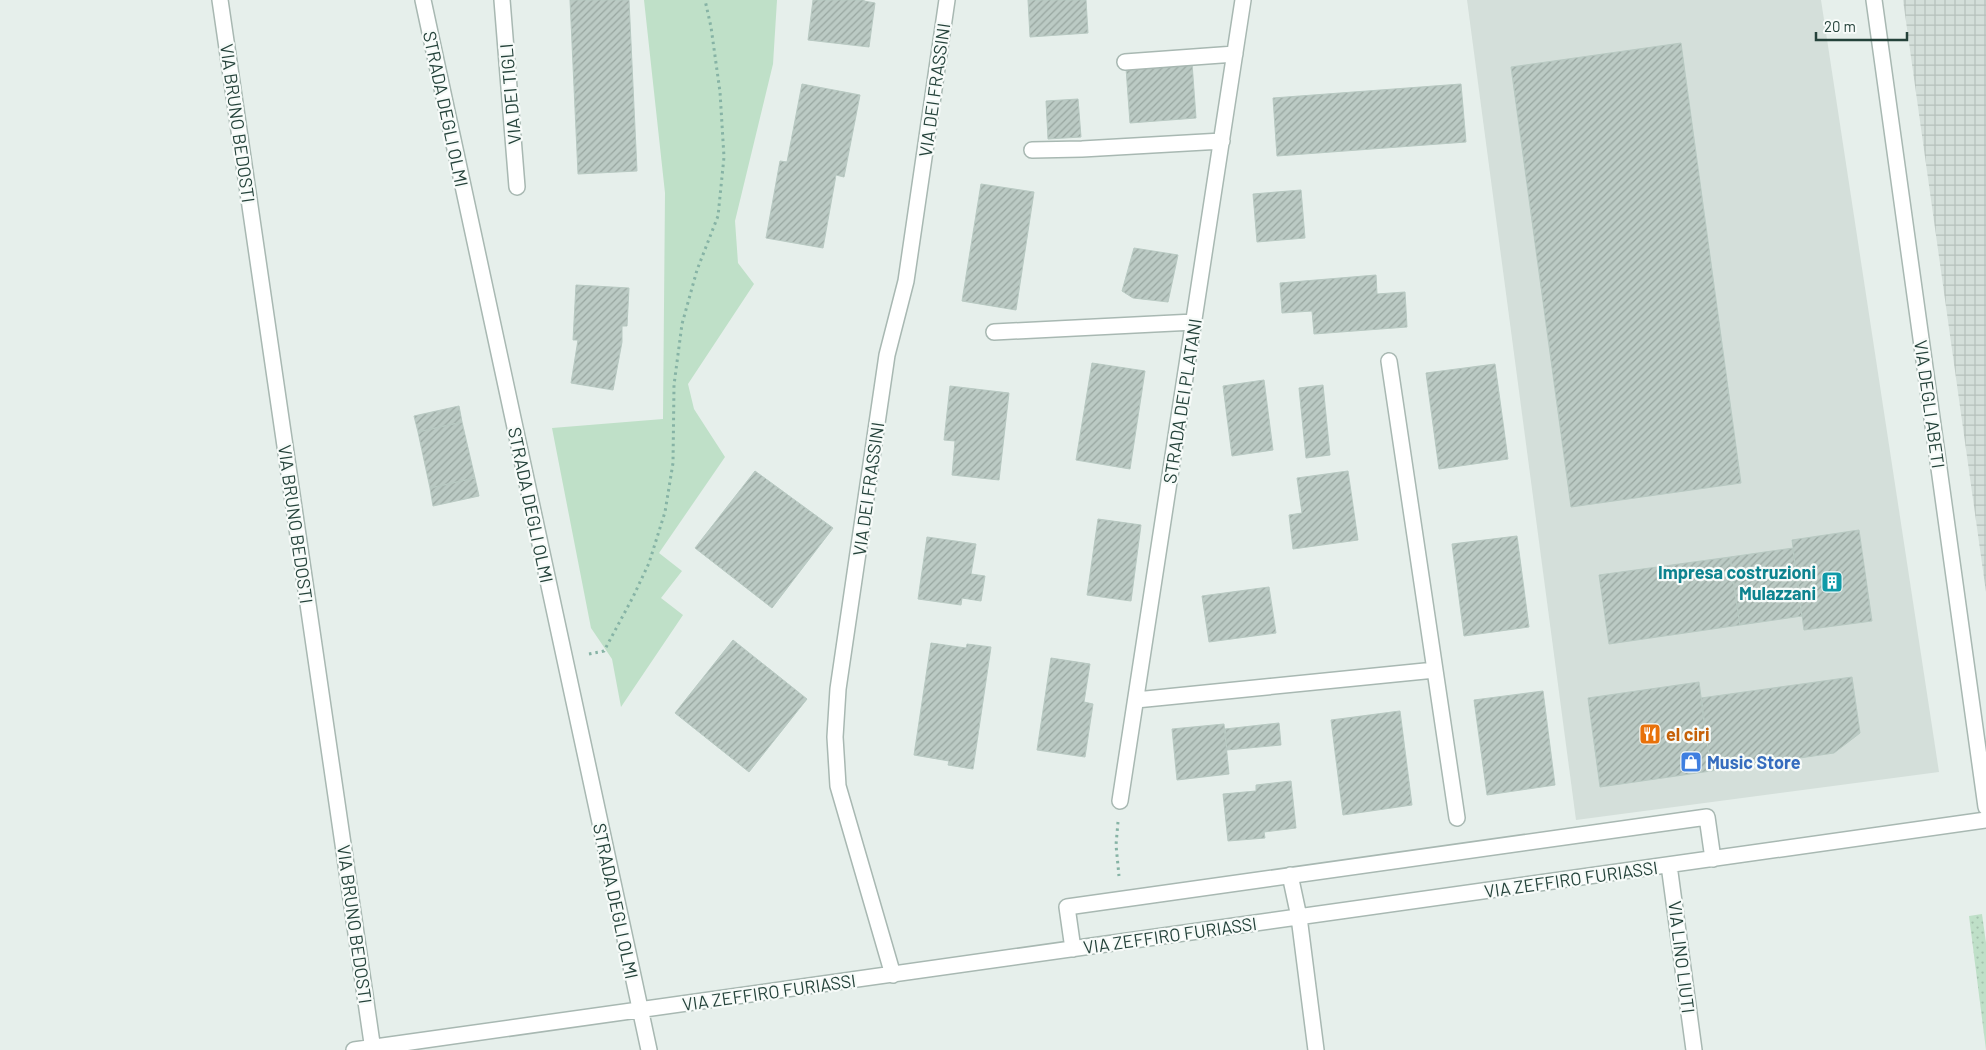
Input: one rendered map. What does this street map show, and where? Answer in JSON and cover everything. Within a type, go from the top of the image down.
[{"type":"street","name":"VIA BRUNO BEDOSTI","points":[[220,0],[373,1049]]},
{"type":"street","name":"STRADA DEGLI OLMI","points":[[423,0],[649,1050]]},
{"type":"street","name":"VIA DEI TIGLI","points":[[502,0],[517,187]]},
{"type":"street","name":"VIA DEI FRASSINI","points":[[893,975],[838,786],[835,737],[838,690],[888,355],[906,281],[947,0]]},
{"type":"street","name":"STRADA DEI PLATANI","points":[[1120,801],[1243,0]]},
{"type":"street","name":"VIA DEGLI ABETI","points":[[1874,0],[1986,807]]},
{"type":"street","points":[[1125,62],[1235,54]]},
{"type":"street","points":[[1032,150],[1222,141]]},
{"type":"street","points":[[994,332],[1194,322]]},
{"type":"street","points":[[1389,362],[1457,818]]},
{"type":"street","points":[[1136,700],[1435,670]]},
{"type":"street","points":[[1073,949],[1067,907],[1290,875],[1707,817],[1713,859]]},
{"type":"street","name":"VIA ZEFFIRO FURIASSI","points":[[354,1050],[373,1049],[1986,820]]},
{"type":"street","name":"VIA LINO LIUTI","points":[[1670,865],[1694,1050]]},
{"type":"street","points":[[1290,875],[1299,917],[1316,1050]]},
{"type":"path","points":[[589,654],[604,651],[633,598],[649,563],[662,520],[673,464],[674,385],[682,324],[697,270],[718,216],[724,157],[720,92],[711,27],[705,0]]},
{"type":"path","points":[[1120,801],[1116,845],[1120,899]]},
{"type":"shaded area","points":[[1467,0],[1821,0],[1939,772],[1576,820]]},
{"type":"shaded area","points":[[1903,0],[1986,0],[1986,592]]},
{"type":"green space","points":[[644,0],[777,0],[773,64],[735,221],[738,263],[754,284],[688,384],[694,409],[725,457],[659,553],[682,571],[661,598],[683,615],[621,707],[612,659],[591,628],[552,428],[663,419],[665,193]]},
{"type":"green space","points":[[1982,914],[1986,943],[1986,1050],[1969,916]]},
{"type":"building","points":[[570,0],[629,0],[637,171],[578,174]]},
{"type":"building","points":[[813,0],[864,0],[875,3],[869,47],[808,40]]},
{"type":"building","points":[[1028,0],[1086,0],[1088,33],[1030,37]]},
{"type":"building","points":[[1681,43],[1741,483],[1571,507],[1511,67]]},
{"type":"building","points":[[1192,63],[1196,118],[1130,123],[1126,68]]},
{"type":"building","points":[[802,84],[860,95],[844,177],[836,175],[823,248],[766,238],[780,161],[787,162]]},
{"type":"building","points":[[1461,84],[1466,142],[1277,156],[1273,98]]},
{"type":"building","points":[[1078,99],[1081,137],[1048,139],[1046,101]]},
{"type":"building","points":[[981,184],[1034,192],[1016,310],[962,301]]},
{"type":"building","points":[[1301,190],[1305,238],[1257,242],[1253,194]]},
{"type":"building","points":[[1134,248],[1178,255],[1168,302],[1133,298],[1122,291]]},
{"type":"building","points":[[1376,275],[1377,294],[1405,292],[1407,327],[1314,334],[1312,311],[1282,313],[1280,283]]},
{"type":"building","points":[[576,285],[629,288],[627,326],[622,326],[622,342],[613,390],[571,383],[578,340],[573,340]]},
{"type":"building","points":[[1092,363],[1145,371],[1130,469],[1076,460]]},
{"type":"building","points":[[1495,364],[1508,459],[1439,469],[1426,373]]},
{"type":"building","points":[[1264,380],[1273,450],[1232,456],[1223,386]]},
{"type":"building","points":[[1323,385],[1330,455],[1306,458],[1299,388]]},
{"type":"building","points":[[950,386],[1009,393],[999,480],[952,475],[955,441],[944,440]]},
{"type":"building","points":[[459,406],[462,422],[418,432],[414,416]]},
{"type":"building","points":[[462,422],[475,478],[430,488],[418,432]]},
{"type":"building","points":[[755,471],[833,528],[772,608],[695,548]]},
{"type":"building","points":[[1348,471],[1358,540],[1293,549],[1289,515],[1302,513],[1297,478]]},
{"type":"building","points":[[475,478],[479,496],[433,506],[430,488]]},
{"type":"building","points":[[1098,519],[1141,525],[1131,601],[1087,595]]},
{"type":"building","name":"Impresa costruzioni Mulazzani","points":[[1859,530],[1872,621],[1804,630],[1792,540]]},
{"type":"building","points":[[1517,536],[1529,627],[1464,636],[1452,544]]},
{"type":"building","points":[[927,537],[976,544],[971,574],[985,576],[981,601],[962,598],[961,605],[918,599]]},
{"type":"building","points":[[1793,548],[1802,616],[1740,625],[1730,557]]},
{"type":"building","points":[[1730,557],[1740,625],[1609,644],[1599,575]]},
{"type":"building","points":[[1269,587],[1276,633],[1209,642],[1202,596]]},
{"type":"building","points":[[733,640],[807,699],[749,772],[675,713]]},
{"type":"building","points":[[931,643],[966,648],[967,644],[991,647],[973,769],[948,765],[949,761],[914,755]]},
{"type":"building","points":[[1051,658],[1090,664],[1084,702],[1093,704],[1085,757],[1037,750]]},
{"type":"building","points":[[1852,677],[1860,733],[1834,753],[1711,771],[1701,698]]},
{"type":"building","name":"el ciri","points":[[1699,682],[1711,771],[1600,787],[1588,698]]},
{"type":"building","points":[[1543,691],[1555,785],[1487,795],[1474,700]]},
{"type":"building","points":[[1400,711],[1412,805],[1343,815],[1331,720]]},
{"type":"building","points":[[1279,723],[1281,745],[1227,750],[1225,729]]},
{"type":"building","points":[[1224,724],[1229,774],[1177,780],[1172,729]]},
{"type":"building","points":[[1291,781],[1296,828],[1264,832],[1265,838],[1228,841],[1223,794],[1256,791],[1256,785]]},
{"type":"place","name":"Impresa costruzioni Mulazzani","points":[[1832,582]]},
{"type":"place","name":"el ciri","points":[[1650,734]]},
{"type":"place","name":"Music Store","points":[[1691,762]]}]
